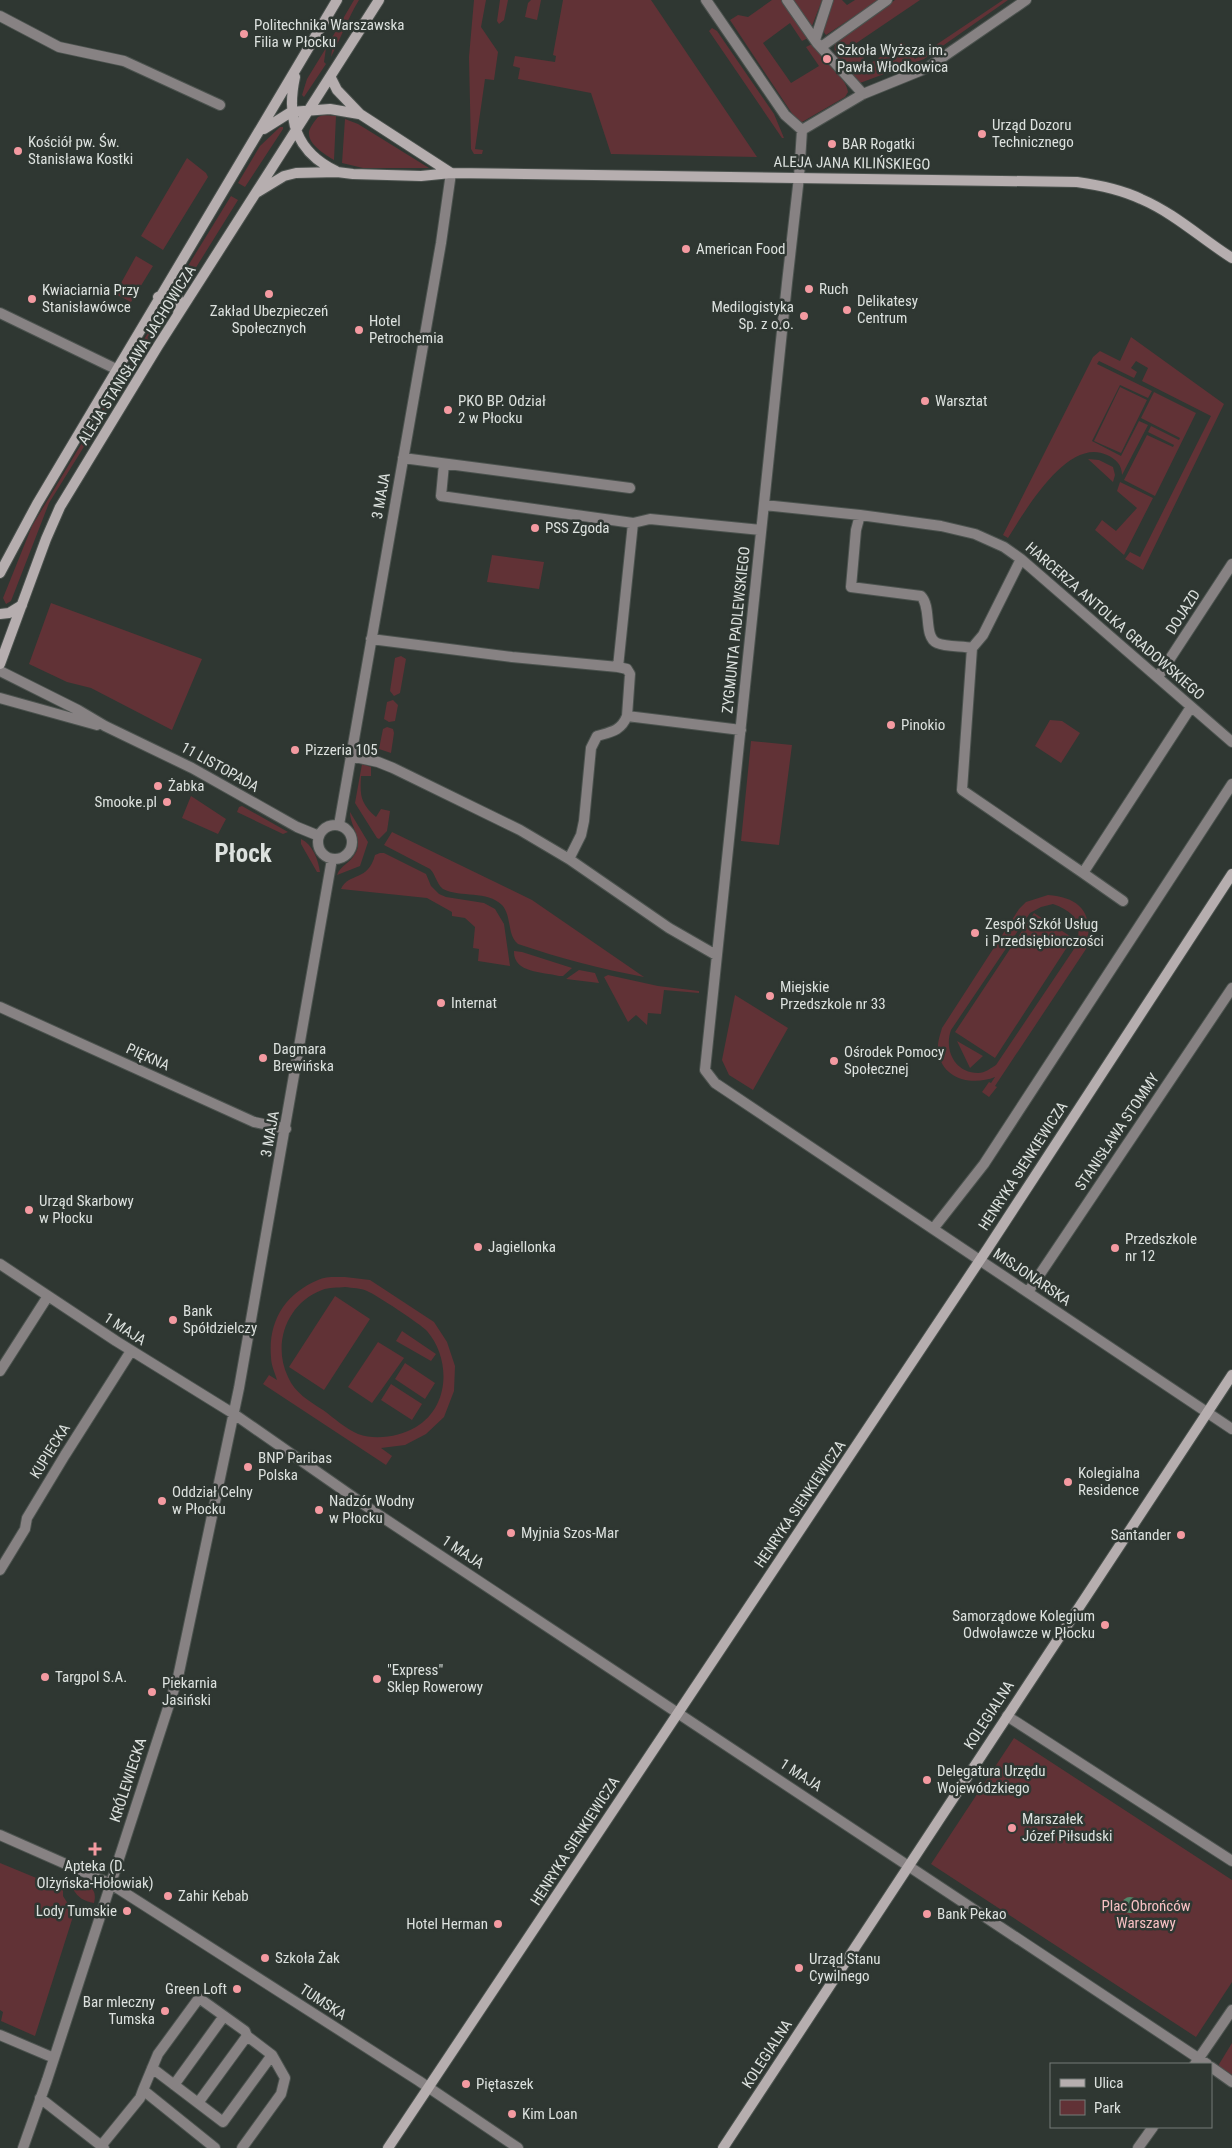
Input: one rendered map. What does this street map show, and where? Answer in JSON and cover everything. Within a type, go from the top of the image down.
[{"type":"main road","name":"ALEJA STANISŁAWA JACHOWICZA","points":[[0,573],[18,535],[158,297],[258,134],[337,0]]},
{"type":"main road","name":"ALEJA STANISŁAWA JACHOWICZA","points":[[0,664],[60,507],[178,315],[379,0]]},
{"type":"main road","points":[[296,69],[291,112],[296,131],[312,156],[337,172]]},
{"type":"main road","points":[[331,78],[336,90],[360,114],[451,173]]},
{"type":"main road","points":[[258,134],[277,119],[291,112],[330,109],[360,114]]},
{"type":"main road","name":"ALEJA JANA KILIŃSKIEGO","points":[[256,193],[289,174],[337,172],[421,176],[451,173],[1056,181],[1097,185],[1130,194],[1150,203],[1232,258]]},
{"type":"main road","points":[[158,297],[166,293],[177,297],[180,304],[178,315]]},
{"type":"main road","points":[[0,614],[9,613],[22,605]]},
{"type":"main road","name":"HENRYKA SIENKIEWICZA","points":[[388,2148],[980,1260],[1232,874]]},
{"type":"main road","name":"KOLEGIALNA","points":[[723,2148],[1232,1375]]},
{"type":"street","points":[[706,0],[785,115],[802,130],[863,94],[927,68],[1026,0]]},
{"type":"street","points":[[787,0],[818,44],[863,94]]},
{"type":"street","points":[[818,44],[828,0]]},
{"type":"street","points":[[818,44],[887,0]]},
{"type":"street","points":[[0,16],[59,47],[124,60],[220,105]]},
{"type":"street","name":"ZYGMUNTA PADLEWSKIEGO","points":[[715,1083],[705,1070],[800,177],[802,130]]},
{"type":"street","name":"3 MAJA","points":[[339,825],[441,243],[451,173]]},
{"type":"street","points":[[0,314],[116,369]]},
{"type":"street","points":[[402,458],[630,488]]},
{"type":"street","points":[[444,464],[441,496],[634,523],[650,519],[761,530]]},
{"type":"street","name":"HARCERZA ANTOLKA GRADOWSKIEGO","points":[[764,506],[921,522],[964,531],[1004,548],[1021,559],[1232,742]]},
{"type":"street","points":[[860,515],[856,530],[851,587],[920,596],[926,603],[932,639],[937,643],[972,648]]},
{"type":"street","points":[[618,667],[634,523]]},
{"type":"street","points":[[1021,559],[983,635],[972,648],[962,790],[1123,901]]},
{"type":"street","name":"DOJAZD","points":[[1158,676],[1232,564]]},
{"type":"street","points":[[371,639],[626,669],[630,674],[627,716],[624,725],[618,730],[597,736],[594,740],[584,821],[581,835],[569,860]]},
{"type":"street","name":"11 LISTOPADA","points":[[0,671],[78,710],[105,726],[192,768],[297,827],[320,836]]},
{"type":"street","name":"11 LISTOPADA","points":[[0,698],[78,721],[105,726]]},
{"type":"street","points":[[1083,873],[1191,706]]},
{"type":"street","points":[[627,716],[741,730]]},
{"type":"street","points":[[350,756],[378,762],[393,768],[520,830],[569,860],[668,928],[716,955]]},
{"type":"street","points":[[933,1229],[984,1164],[1232,784]]},
{"type":"street","points":[[339,825],[348,830],[352,845],[347,855],[342,858],[332,859],[321,851],[318,843],[320,836],[328,826],[339,825]]},
{"type":"street","name":"3 MAJA","points":[[234,1414],[332,859]]},
{"type":"street","name":"STANISŁAWA STOMMY","points":[[1028,1292],[1232,988]]},
{"type":"street","name":"PIĘKNA","points":[[0,1007],[254,1122],[286,1128]]},
{"type":"street","name":"MISJONARSKA","points":[[715,1083],[1232,1429]]},
{"type":"street","name":"1 MAJA","points":[[0,1264],[131,1351],[234,1414],[379,1514],[909,1866]]},
{"type":"street","points":[[0,1371],[48,1296]]},
{"type":"street","name":"KUPIECKA","points":[[0,1570],[25,1529],[28,1518],[65,1455],[131,1351]]},
{"type":"street","name":"KRÓLEWIECKA","points":[[23,2148],[178,1677],[234,1414]]},
{"type":"street","points":[[1007,1716],[1232,1862]]},
{"type":"street","name":"TUMSKA","points":[[0,1835],[111,1884],[518,2148]]},
{"type":"street","points":[[909,1866],[1201,2062],[1232,2010]]},
{"type":"street","points":[[40,2098],[102,2147],[140,2098],[158,2054],[199,1998],[245,2031],[247,2036],[272,2055],[285,2078],[281,2094],[242,2148]]},
{"type":"street","points":[[174,2085],[224,2016]]},
{"type":"street","points":[[0,2035],[54,2058]]},
{"type":"street","points":[[198,2103],[247,2036]]},
{"type":"street","points":[[152,2068],[223,2122],[272,2055]]},
{"type":"street","points":[[1212,2068],[1232,2082]]},
{"type":"street","points":[[143,2090],[215,2148]]},
{"type":"street","points":[[1138,2148],[1152,2128]]},
{"type":"green space","points":[[354,0],[359,0],[331,57],[333,43],[330,41]]},
{"type":"green space","points":[[474,0],[486,0],[481,27],[498,52],[494,80],[485,79],[475,149],[483,150],[482,154],[474,154],[471,149],[469,57]]},
{"type":"green space","points":[[500,0],[508,0],[504,20],[499,24],[497,21]]},
{"type":"green space","points":[[531,0],[541,0],[537,20],[525,17],[528,3]]},
{"type":"green space","points":[[563,0],[651,0],[757,157],[611,154],[591,93],[518,79],[520,68],[513,66],[515,56],[555,62],[556,56],[553,55]]},
{"type":"green space","points":[[772,0],[782,0],[808,38],[802,41],[790,23],[763,43],[791,83],[819,66],[806,47],[812,44],[838,73],[848,92],[845,97],[802,122],[797,121],[730,20],[738,15],[748,17]]},
{"type":"green space","points":[[792,0],[822,0],[812,26],[808,24]]},
{"type":"green space","points":[[832,0],[842,0],[847,5],[855,0],[879,0],[826,35],[823,31]]},
{"type":"green space","points":[[895,0],[920,0],[855,44],[868,65],[903,42],[915,59],[1003,0],[1008,0],[924,59],[860,83],[837,58],[835,46],[837,40]]},
{"type":"green space","points":[[712,28],[717,31],[774,114],[784,138],[782,138],[709,31]]},
{"type":"green space","points":[[326,48],[324,62],[326,64],[304,97],[302,95],[307,79]]},
{"type":"green space","points":[[323,115],[336,116],[334,160],[318,149],[310,138],[309,132],[311,127],[318,117]]},
{"type":"green space","points":[[345,119],[358,124],[429,168],[363,168],[342,163]]},
{"type":"green space","points":[[280,127],[283,127],[283,129],[245,187],[238,183],[260,146]]},
{"type":"green space","points":[[187,158],[206,173],[208,177],[163,250],[141,236]]},
{"type":"green space","points":[[231,196],[238,200],[182,290],[175,287]]},
{"type":"green space","points":[[136,256],[153,266],[131,302],[115,294]]},
{"type":"green space","points":[[166,303],[172,305],[49,503],[11,601],[6,604],[3,598],[32,526]]},
{"type":"green space","points":[[1131,337],[1224,404],[1143,570],[1125,559],[1130,552],[1140,557],[1211,416],[1142,381],[1148,368],[1136,361],[1131,368],[1137,372],[1134,378],[1099,361],[1097,364],[1152,391],[1148,398],[1120,385],[1092,441],[1121,456],[1139,421],[1148,425],[1122,475],[1118,463],[1107,455],[1092,452],[1077,456],[1049,479],[1008,538],[1003,535],[1093,357],[1100,351],[1120,361]]},
{"type":"green space","points":[[1120,387],[1147,400],[1121,453],[1094,441]]},
{"type":"green space","points":[[1154,392],[1196,413],[1155,496],[1124,480],[1147,435],[1173,447],[1174,445],[1148,432],[1151,426],[1179,440],[1180,438],[1141,418]]},
{"type":"green space","points":[[1088,459],[1099,460],[1113,467],[1115,475],[1113,482]]},
{"type":"green space","points":[[1120,482],[1153,498],[1124,555],[1095,530],[1102,520],[1116,531],[1137,508],[1117,491]]},
{"type":"green space","points":[[492,555],[544,562],[539,589],[487,582]]},
{"type":"green space","points":[[51,603],[202,659],[172,730],[91,688],[67,682],[29,664]]},
{"type":"green space","points":[[401,656],[406,659],[400,693],[394,696],[390,691],[395,658]]},
{"type":"green space","points":[[393,700],[398,705],[395,721],[389,722],[384,719],[387,702]]},
{"type":"green space","points":[[1050,720],[1062,721],[1080,733],[1061,763],[1035,746]]},
{"type":"green space","points":[[387,727],[393,729],[394,733],[391,753],[379,749],[383,729]]},
{"type":"green space","points":[[751,741],[792,745],[779,845],[741,841]]},
{"type":"green space","points":[[362,764],[371,767],[371,776],[361,776],[361,794],[364,803],[376,817],[381,809],[390,811],[387,831],[379,839],[355,803]]},
{"type":"green space","points":[[191,796],[226,819],[218,834],[182,818]]},
{"type":"green space","points":[[242,806],[288,832],[283,834],[237,812],[239,807]]},
{"type":"green space","points":[[350,812],[368,842],[360,866],[337,875],[353,857],[357,849],[358,844]]},
{"type":"green space","points":[[392,832],[532,900],[644,977],[580,963],[518,944],[512,936],[507,915],[502,905],[489,897],[450,892],[443,889],[430,869],[384,845]]},
{"type":"green space","points":[[301,839],[309,845],[314,853],[320,872],[317,872],[301,844]]},
{"type":"green space","points":[[384,853],[426,874],[431,886],[439,894],[446,897],[484,903],[495,909],[504,924],[510,966],[478,961],[479,949],[473,948],[475,927],[465,918],[452,916],[452,912],[427,898],[341,889],[349,880],[368,869],[375,855]]},
{"type":"green space","points":[[1048,895],[1070,900],[1078,904],[1087,918],[1088,937],[1086,949],[989,1097],[982,1092],[995,1077],[977,1081],[960,1078],[952,1074],[941,1061],[938,1042],[942,1028],[1019,909],[1026,902]],"holes":[[[1053,904],[1072,914],[1078,924],[1076,946],[996,1065],[981,1073],[963,1069],[953,1059],[950,1052],[949,1037],[951,1030],[1030,913],[1041,907]]]},
{"type":"green space","points":[[1034,913],[1073,938],[995,1058],[955,1032]]},
{"type":"green space","points":[[514,951],[572,968],[563,976],[559,976],[523,968],[518,964]]},
{"type":"green space","points":[[579,970],[595,973],[599,983],[566,979]]},
{"type":"green space","points":[[608,975],[658,986],[699,991],[699,993],[664,990],[661,1014],[648,1013],[647,1025],[636,1015],[628,1022],[604,977]]},
{"type":"green space","points":[[735,995],[788,1028],[753,1090],[729,1075],[722,1060]]},
{"type":"green space","points":[[957,1041],[983,1056],[970,1068]]},
{"type":"green space","points":[[342,1277],[370,1280],[434,1322],[447,1342],[455,1366],[454,1391],[444,1417],[426,1434],[405,1445],[381,1448],[392,1456],[386,1465],[263,1384],[269,1375],[277,1380],[271,1357],[271,1344],[272,1332],[281,1310],[296,1293],[306,1286],[324,1278]],"holes":[[[345,1287],[372,1293],[408,1316],[427,1331],[435,1342],[443,1368],[441,1395],[435,1408],[427,1418],[410,1430],[396,1435],[380,1437],[358,1434],[303,1396],[294,1388],[288,1377],[283,1364],[282,1338],[292,1315],[300,1304],[310,1296],[322,1290]]]},
{"type":"green space","points":[[335,1296],[370,1319],[324,1390],[289,1367]]},
{"type":"green space","points":[[402,1331],[436,1354],[431,1361],[396,1341]]},
{"type":"green space","points":[[378,1342],[404,1358],[372,1403],[348,1387]]},
{"type":"green space","points":[[405,1363],[435,1383],[425,1399],[395,1379]]},
{"type":"green space","points":[[391,1384],[422,1404],[412,1420],[381,1400]]},
{"type":"green space","name":"Plac Obrońców Warszawy","points":[[1014,1738],[1232,1880],[1232,1982],[1196,2037],[931,1864]]},
{"type":"green space","points":[[0,1863],[63,1889],[63,1896],[70,1907],[76,1907],[35,2036],[1,2021],[3,2012],[0,2010]]},
{"type":"green space","points":[[76,1879],[91,1887],[95,1894],[94,1903],[77,1895],[73,1889]]},
{"type":"green space","points":[[1232,2043],[1232,2075],[1218,2066]]},
{"type":"shaded area","points":[[1130,1897],[1138,1905],[1130,1913],[1122,1905]]},
{"type":"place","name":"Politechnika Warszawska Filia w Płocku","points":[[244,34]]},
{"type":"place","name":"Szkoła Wyższa im. Pawła Włodkowica","points":[[827,59]]},
{"type":"place","name":"Urząd Dozoru Technicznego","points":[[982,134]]},
{"type":"place","name":"BAR Rogatki","points":[[832,144]]},
{"type":"place","name":"Kościół pw. Św. Stanisława Kostki","points":[[18,151]]},
{"type":"place","name":"American Food","points":[[686,249]]},
{"type":"place","name":"Ruch","points":[[809,289]]},
{"type":"place","name":"Zakład Ubezpieczeń Społecznych","points":[[269,294]]},
{"type":"place","name":"Kwiaciarnia Przy Stanisławówce","points":[[32,299]]},
{"type":"place","name":"Delikatesy Centrum","points":[[847,310]]},
{"type":"place","name":"Medilogistyka Sp. z o.o.","points":[[804,316]]},
{"type":"place","name":"Hotel Petrochemia","points":[[359,330]]},
{"type":"place","name":"Warsztat","points":[[925,401]]},
{"type":"place","name":"PKO BP. Odział 2 w Płocku","points":[[448,410]]},
{"type":"place","name":"PSS Zgoda","points":[[535,528]]},
{"type":"place","name":"Pinokio","points":[[891,725]]},
{"type":"place","name":"Pizzeria 105","points":[[295,750]]},
{"type":"place","name":"Żabka","points":[[158,786]]},
{"type":"place","name":"Smooke.pl","points":[[167,802]]},
{"type":"place","name":"Zespół Szkół Usług i Przedsiębiorczości","points":[[975,933]]},
{"type":"place","name":"Miejskie Przedszkole nr 33","points":[[770,996]]},
{"type":"place","name":"Internat","points":[[441,1003]]},
{"type":"place","name":"Dagmara Brewińska","points":[[263,1058]]},
{"type":"place","name":"Ośrodek Pomocy Społecznej","points":[[834,1061]]},
{"type":"place","name":"Urząd Skarbowy w Płocku","points":[[29,1210]]},
{"type":"place","name":"Jagiellonka","points":[[478,1247]]},
{"type":"place","name":"Przedszkole nr 12","points":[[1115,1248]]},
{"type":"place","name":"Bank Spółdzielczy","points":[[173,1320]]},
{"type":"place","name":"BNP Paribas Polska","points":[[248,1467]]},
{"type":"place","name":"Kolegialna Residence","points":[[1068,1482]]},
{"type":"place","name":"Oddział Celny w Płocku","points":[[162,1501]]},
{"type":"place","name":"Nadzór Wodny w Płocku","points":[[319,1510]]},
{"type":"place","name":"Myjnia Szos-Mar","points":[[511,1533]]},
{"type":"place","name":"Santander","points":[[1181,1535]]},
{"type":"place","name":"Samorządowe Kolegium Odwoławcze w Płocku","points":[[1105,1625]]},
{"type":"place","name":"Targpol S.A.","points":[[45,1677]]},
{"type":"place","name":"\"Express\" Sklep Rowerowy","points":[[377,1679]]},
{"type":"place","name":"Piekarnia Jasiński","points":[[152,1692]]},
{"type":"place","name":"Delegatura Urzędu Wojewódzkiego","points":[[927,1780]]},
{"type":"place","name":"Marszałek Józef Piłsudski","points":[[1012,1828]]},
{"type":"place","name":"Apteka (D. Olżyńska-Hołowiak)","points":[[95,1849]]},
{"type":"place","name":"Zahir Kebab","points":[[168,1896]]},
{"type":"place","name":"Lody Tumskie","points":[[127,1911]]},
{"type":"place","name":"Bank Pekao","points":[[927,1914]]},
{"type":"place","name":"Hotel Herman","points":[[498,1924]]},
{"type":"place","name":"Szkoła Żak","points":[[265,1958]]},
{"type":"place","name":"Urząd Stanu Cywilnego","points":[[799,1968]]},
{"type":"place","name":"Green Loft","points":[[237,1989]]},
{"type":"place","name":"Bar mleczny Tumska","points":[[165,2011]]},
{"type":"place","name":"Piętaszek","points":[[466,2084]]},
{"type":"place","name":"Kim Loan","points":[[512,2114]]},
{"type":"district","name":"Płock","points":[[243,853]]}]
